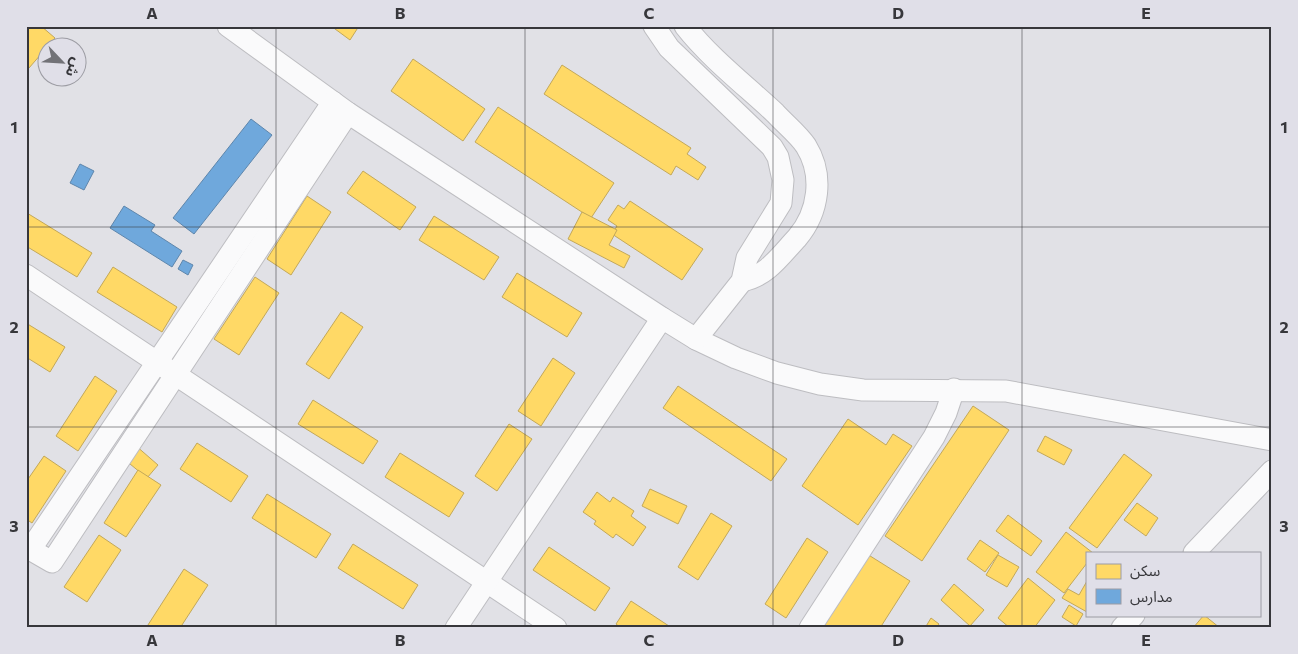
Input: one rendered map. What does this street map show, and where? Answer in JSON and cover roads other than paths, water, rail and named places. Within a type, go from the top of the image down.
[{"type":"street","points":[[228,26],[341,107],[662,318],[696,339],[736,358],[777,374],[820,384],[863,390],[954,389],[1032,394],[1272,440]]},
{"type":"street","points":[[654,26],[669,48],[764,138],[778,157],[783,180],[780,203],[747,258],[742,281],[696,339]]},
{"type":"street","points":[[685,26],[796,134],[813,160],[817,175],[815,206],[800,234],[769,269],[756,277],[742,281]]},
{"type":"street","points":[[341,107],[176,375],[52,562],[28,548],[158,362],[341,107]]},
{"type":"street","points":[[26,275],[556,628]]},
{"type":"street","points":[[456,628],[662,318]]},
{"type":"street","points":[[810,628],[934,437],[946,413],[954,389]]},
{"type":"street","points":[[1195,552],[1272,471]]},
{"type":"street","points":[[1122,628],[1133,616]]}]
